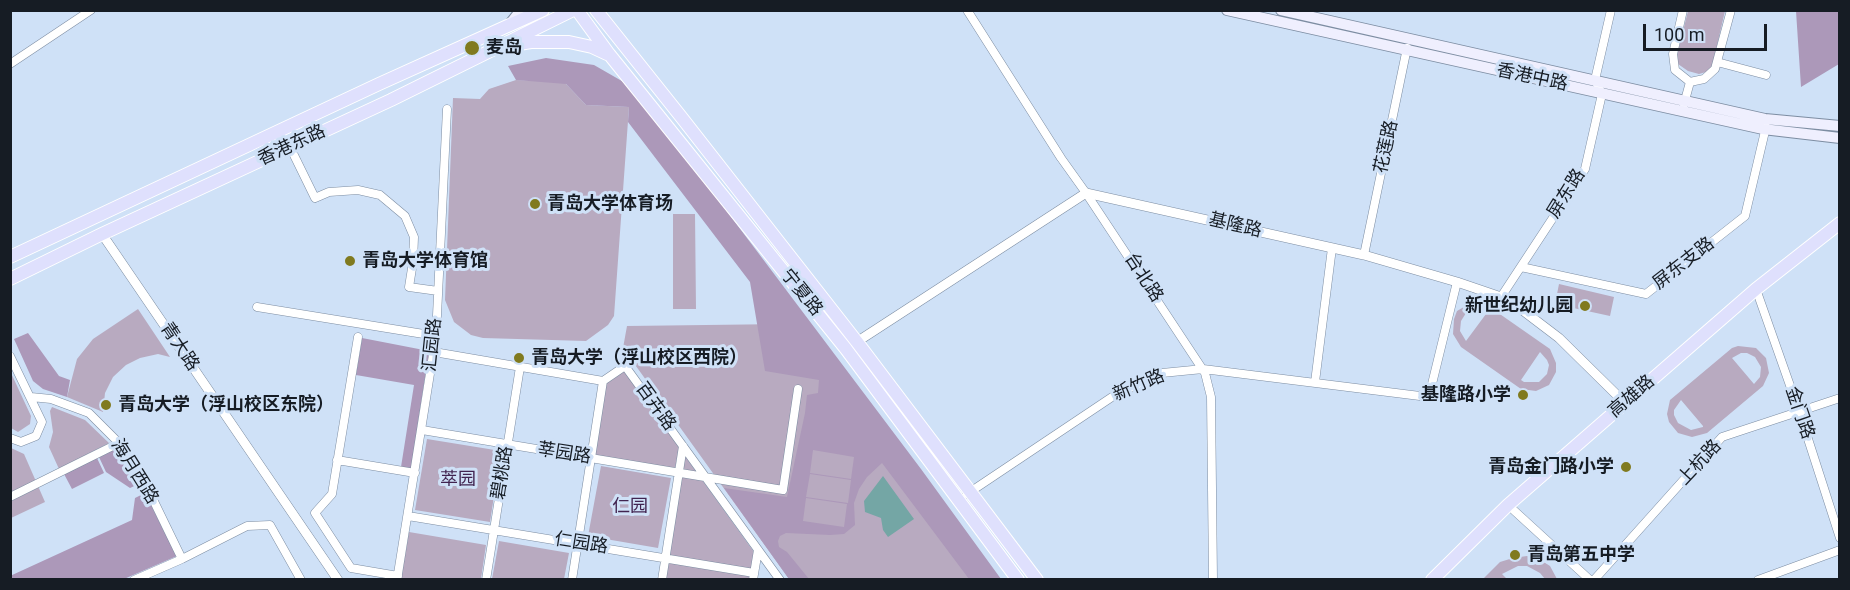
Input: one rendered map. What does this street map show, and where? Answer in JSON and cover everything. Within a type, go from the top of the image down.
[{"type":"main road","points":[[509,25],[521,10]]},
{"type":"main road","name":"香港东路","points":[[10,257],[543,10]]},
{"type":"main road","name":"香港东路","points":[[10,279],[391,100],[575,10]]},
{"type":"main road","name":"宁夏路","points":[[575,10],[851,345],[1036,579]]},
{"type":"main road","name":"宁夏路","points":[[596,10],[689,127],[851,345],[958,500],[1018,579]]},
{"type":"main road","name":"香港中路","points":[[1227,10],[1299,17],[1409,39],[1595,80],[1683,106]]},
{"type":"main road","name":"香港中路","points":[[1281,10],[1407,50],[1602,94],[1683,106],[1839,138]]},
{"type":"main road","points":[[500,47],[531,42],[569,42],[592,47],[609,54]]},
{"type":"main road","name":"香港中路","points":[[1766,124],[1839,126]]},
{"type":"main road","name":"高雄路","points":[[1432,579],[1508,505],[1756,289],[1839,223]]},
{"type":"street","points":[[10,64],[91,10]]},
{"type":"street","name":"台北路","points":[[967,10],[1061,158],[1203,369],[1211,397],[1213,579]]},
{"type":"street","points":[[1602,94],[1595,80],[1611,10]]},
{"type":"street","points":[[1683,10],[1672,54],[1675,70],[1690,82]]},
{"type":"street","points":[[1690,82],[1704,79],[1715,69],[1731,10]]},
{"type":"street","name":"花莲路","points":[[1364,255],[1409,39]]},
{"type":"street","points":[[1717,62],[1766,75]]},
{"type":"street","points":[[1683,106],[1690,82]]},
{"type":"street","name":"屏东路","points":[[1501,297],[1585,169],[1602,94]]},
{"type":"street","name":"汇园路","points":[[398,578],[436,336],[447,109]]},
{"type":"street","name":"屏东支路","points":[[1521,267],[1646,294],[1745,216],[1766,124]]},
{"type":"street","points":[[290,147],[315,198],[329,192],[358,190],[380,195],[405,216],[414,237],[409,287],[438,291]]},
{"type":"street","points":[[851,345],[1086,193]]},
{"type":"street","name":"基隆路","points":[[1086,193],[1364,255],[1501,297],[1513,303],[1559,338],[1625,403]]},
{"type":"street","name":"青大路","points":[[102,234],[338,579]]},
{"type":"street","points":[[1315,382],[1332,248]]},
{"type":"street","name":"新竹路","points":[[958,500],[1112,397],[1162,373],[1203,369],[1420,396],[1431,388],[1457,282]]},
{"type":"street","name":"金门路","points":[[1756,289],[1799,411],[1839,538]]},
{"type":"street","points":[[257,307],[436,336]]},
{"type":"street","points":[[358,338],[332,494],[315,513],[351,568],[398,578]]},
{"type":"street","points":[[434,352],[603,381],[572,579]]},
{"type":"street","points":[[10,356],[42,422],[36,436],[21,442],[10,438]]},
{"type":"street","name":"百卉路","points":[[603,381],[625,366],[780,579]]},
{"type":"street","name":"碧桃路","points":[[486,579],[520,367]]},
{"type":"street","points":[[422,430],[783,490],[798,389]]},
{"type":"street","name":"海月西路","points":[[31,397],[51,399],[89,413],[119,443],[147,487],[182,559]]},
{"type":"street","name":"上杭路","points":[[1592,579],[1722,437],[1839,398]]},
{"type":"street","points":[[10,497],[119,443]]},
{"type":"street","points":[[662,579],[683,446]]},
{"type":"street","points":[[337,460],[415,473]]},
{"type":"street","points":[[1508,505],[1592,579]]},
{"type":"street","name":"仁园路","points":[[408,516],[665,558],[754,576]]},
{"type":"street","points":[[134,579],[182,559],[247,526],[270,525],[301,579]]},
{"type":"street","points":[[754,576],[758,550]]},
{"type":"street","points":[[1758,579],[1839,550]]},
{"type":"green space","points":[[1688,11],[1725,11],[1712,67],[1699,74],[1688,71],[1678,64],[1677,55]]},
{"type":"green space","name":"青岛大学体育场","points":[[516,80],[564,82],[586,105],[629,107],[614,316],[608,325],[586,341],[483,338],[471,335],[454,322],[445,300],[453,98],[480,99],[489,89]]},
{"type":"green space","points":[[673,214],[695,214],[696,309],[673,309]]},
{"type":"green space","points":[[1559,284],[1614,297],[1610,316],[1555,304]]},
{"type":"green space","points":[[1484,303],[1550,349],[1556,363],[1556,372],[1549,385],[1536,391],[1521,389],[1461,347],[1453,334],[1454,319],[1457,311],[1469,304]],"holes":[[[1475,310],[1486,314],[1466,341],[1460,331],[1461,321],[1466,313]],[[1540,352],[1549,365],[1547,374],[1539,382],[1524,382],[1521,380]]]},
{"type":"green space","points":[[138,309],[170,357],[158,354],[140,358],[126,365],[113,377],[105,393],[103,412],[67,397],[77,359],[93,339]]},
{"type":"green space","points":[[785,324],[977,579],[789,579],[623,348],[627,326]]},
{"type":"green space","points":[[1738,346],[1756,348],[1766,358],[1769,373],[1763,386],[1707,433],[1692,437],[1678,433],[1669,422],[1667,414],[1670,400],[1732,348]],"holes":[[[1741,353],[1755,357],[1761,367],[1760,377],[1754,384],[1732,358]],[[1681,400],[1703,426],[1703,427],[1691,430],[1678,423],[1674,410]]]},
{"type":"green space","points":[[625,369],[679,447],[675,469],[594,456],[606,382]]},
{"type":"green space","points":[[11,373],[31,416],[30,424],[18,432],[11,428]]},
{"type":"green space","points":[[52,407],[85,420],[109,443],[59,469],[49,447],[53,432],[50,411]]},
{"type":"green space","name":"萃园","points":[[427,439],[501,451],[490,522],[415,510]]},
{"type":"green space","points":[[11,448],[24,454],[45,502],[11,518]]},
{"type":"green space","points":[[685,456],[754,552],[750,579],[665,580]]},
{"type":"green space","name":"仁园","points":[[601,466],[671,478],[658,548],[588,536]]},
{"type":"green space","points":[[409,532],[486,545],[481,579],[401,579]]},
{"type":"green space","points":[[499,541],[569,553],[564,579],[492,579]]},
{"type":"green space","points":[[1527,556],[1539,559],[1550,566],[1557,579],[1545,579],[1540,573],[1527,566],[1518,566],[1502,574],[1507,579],[1483,579],[1500,562]]},
{"type":"shaded area","points":[[1796,11],[1839,11],[1839,64],[1801,87]]},
{"type":"shaded area","points":[[546,58],[594,65],[634,88],[1001,579],[969,579],[882,463],[867,477],[859,489],[854,503],[855,525],[844,534],[786,533],[780,536],[779,547],[787,552],[809,579],[789,579],[724,488],[787,497],[807,395],[818,393],[819,380],[765,371],[750,282],[628,122],[629,107],[586,105],[566,84],[516,80],[508,66]],"holes":[[[813,450],[854,457],[851,479],[810,473]],[[810,474],[851,480],[848,503],[806,497]],[[806,498],[847,504],[844,527],[803,521]]]},
{"type":"shaded area","points":[[28,333],[59,376],[70,380],[67,397],[43,389],[33,381],[14,339]]},
{"type":"shaded area","points":[[362,338],[429,351],[411,469],[401,467],[414,385],[356,375]]},
{"type":"shaded area","points":[[119,447],[141,483],[130,488],[106,472],[99,457]]},
{"type":"shaded area","points":[[97,458],[104,473],[72,489],[64,474]]},
{"type":"shaded area","points":[[883,476],[914,519],[888,537],[883,530],[881,518],[865,512],[864,501]]},
{"type":"shaded area","points":[[145,493],[177,556],[124,579],[11,580],[10,576],[132,520],[135,498]]},
{"type":"place","name":"麦岛","points":[[472,48]]},
{"type":"place","name":"青岛大学体育场","points":[[535,204]]},
{"type":"place","name":"青岛大学体育馆","points":[[350,261]]},
{"type":"place","name":"新世纪幼儿园","points":[[1585,306]]},
{"type":"place","name":"青岛大学（浮山校区西院）","points":[[519,358]]},
{"type":"place","name":"基隆路小学","points":[[1523,395]]},
{"type":"place","name":"青岛大学（浮山校区东院）","points":[[106,405]]},
{"type":"place","name":"青岛金门路小学","points":[[1626,467]]},
{"type":"place","name":"青岛第五中学","points":[[1515,555]]}]
